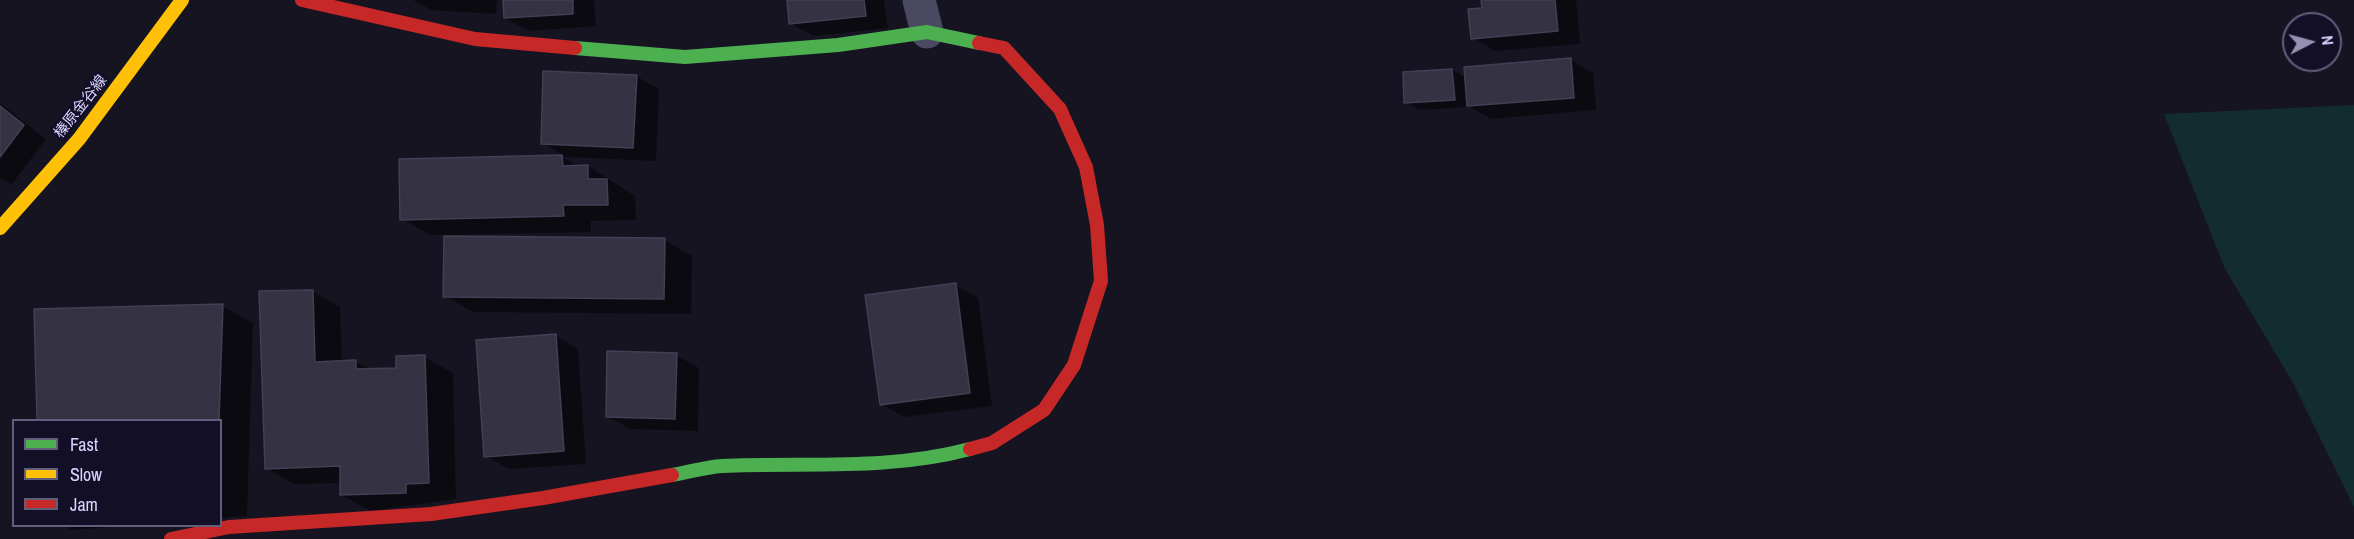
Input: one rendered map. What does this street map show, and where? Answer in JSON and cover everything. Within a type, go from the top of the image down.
[{"type":"street","name":"榛原金谷線","points":[[0,228],[79,139],[182,0]]},
{"type":"street","points":[[171,539],[229,527],[431,514],[543,498],[720,466],[838,466],[935,458],[992,443],[1044,410],[1074,365],[1101,281],[1097,225],[1086,167],[1060,109],[1004,48],[927,32],[838,45],[685,57],[475,39],[302,0]]},
{"type":"street","points":[[919,0],[927,32]]},
{"type":"green space","points":[[2354,105],[2354,507],[2292,381],[2225,269],[2164,114]]},
{"type":"building","points":[[503,0],[573,0],[573,14],[504,18]]},
{"type":"building","points":[[787,0],[864,0],[866,16],[789,24]]},
{"type":"building","points":[[1481,0],[1555,0],[1558,31],[1471,39],[1468,9],[1482,8]]},
{"type":"building","points":[[1571,58],[1574,98],[1467,106],[1464,67]]},
{"type":"building","points":[[1452,69],[1455,100],[1404,103],[1403,72]]},
{"type":"building","points":[[543,71],[637,75],[633,148],[541,144]]},
{"type":"building","points":[[0,106],[24,125],[0,157]]},
{"type":"building","points":[[562,155],[563,166],[588,165],[588,179],[607,179],[608,205],[563,205],[564,216],[400,220],[399,159]]},
{"type":"building","points":[[444,236],[665,238],[664,299],[443,297]]},
{"type":"building","points":[[956,283],[970,393],[880,405],[865,295]]},
{"type":"building","points":[[313,290],[315,362],[356,360],[356,369],[396,368],[396,356],[425,355],[429,483],[406,484],[406,493],[340,495],[340,466],[265,469],[259,291]]},
{"type":"building","points":[[223,304],[219,419],[37,419],[34,309]]},
{"type":"building","points":[[556,334],[564,451],[484,457],[476,340]]},
{"type":"building","points":[[607,351],[677,353],[675,419],[606,417]]},
{"type":"traffic: fast","points":[[575,48],[685,57],[838,45],[927,32],[979,43]]},
{"type":"traffic: fast","points":[[672,475],[722,466],[877,463],[939,456],[970,449]]},
{"type":"traffic: slow","points":[[0,228],[79,139],[182,0]]},
{"type":"traffic: jam","points":[[302,0],[475,39],[575,48]]},
{"type":"traffic: jam","points":[[970,449],[992,443],[1044,410],[1074,365],[1101,281],[1097,225],[1086,167],[1060,109],[1004,48],[979,43]]},
{"type":"traffic: jam","points":[[171,539],[229,527],[431,514],[543,498],[672,475]]}]
